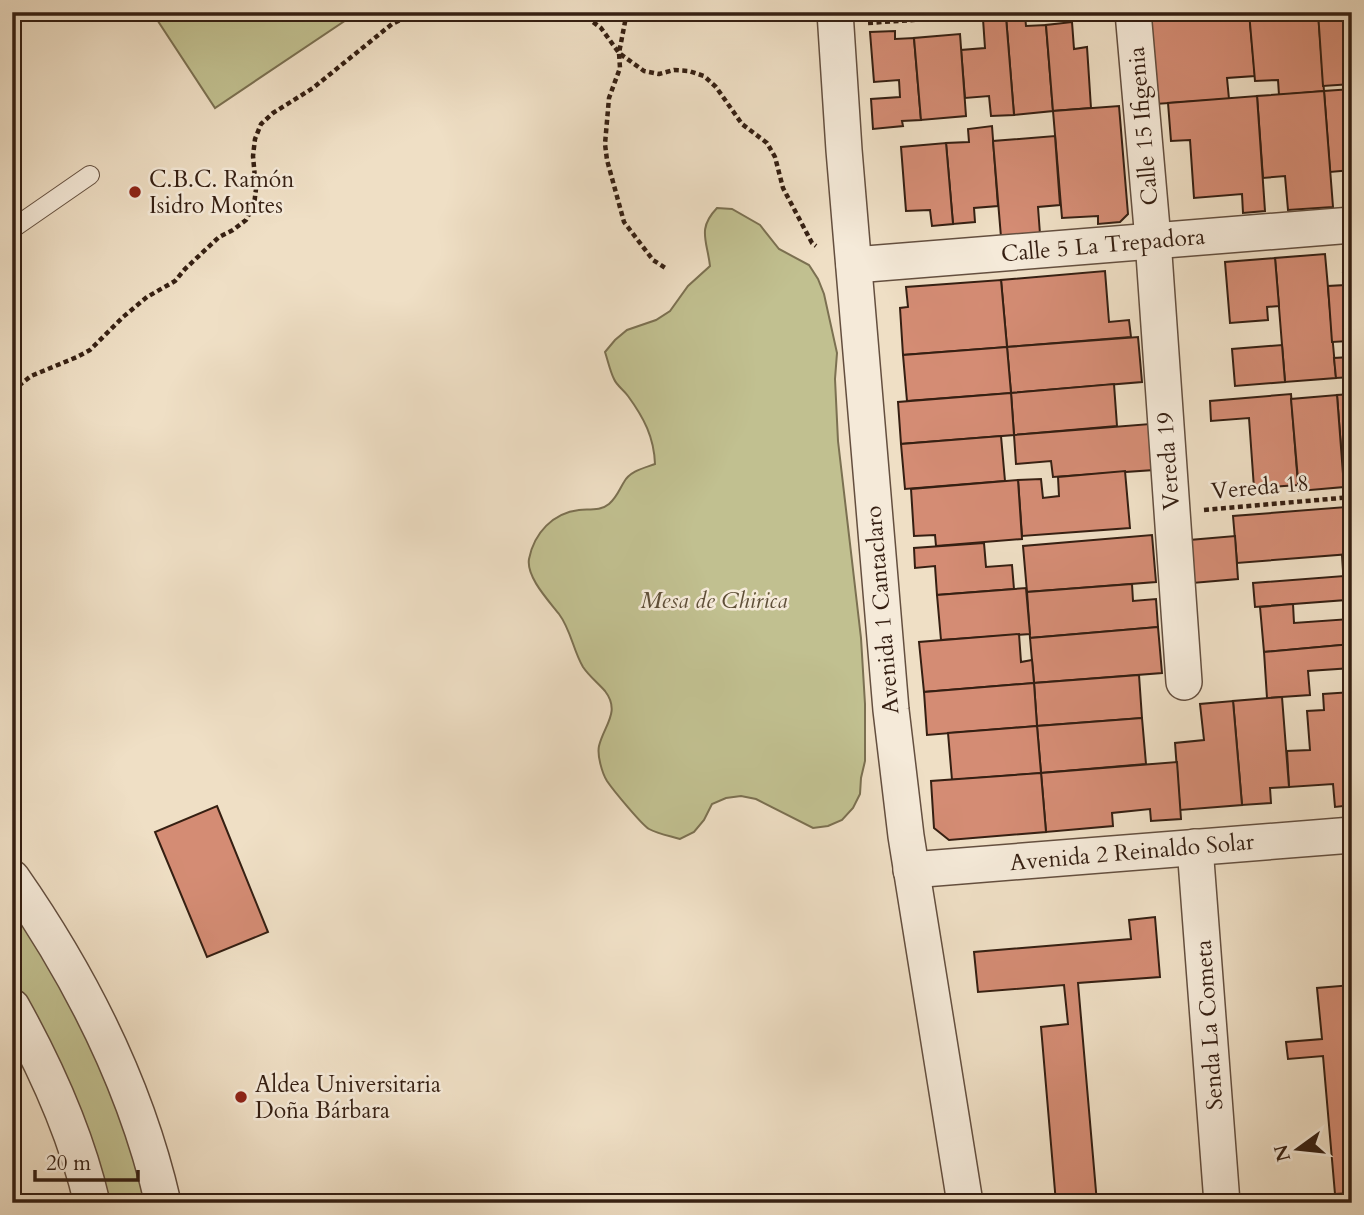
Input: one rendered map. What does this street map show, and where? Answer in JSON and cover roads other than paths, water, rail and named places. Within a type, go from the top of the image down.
[{"type":"street","name":"Calle 15 Ifigenia","points":[[1133,12],[1153,240]]},
{"type":"street","name":"Avenida 1 Cantaclaro","points":[[835,19],[891,710],[911,870],[965,1203]]},
{"type":"street","name":"Calle 5 La Trepadora","points":[[853,265],[1352,225]]},
{"type":"street","name":"Vereda 19","points":[[1153,240],[1184,682]]},
{"type":"street","name":"Avenida 2 Reinaldo Solar","points":[[911,870],[1352,835]]},
{"type":"street","name":"Senda La Cometa","points":[[1195,847],[1222,1203]]},
{"type":"street","points":[[12,878],[76,979],[115,1058],[138,1115],[163,1203]]},
{"type":"street","points":[[12,1007],[32,1043],[65,1116],[92,1203]]},
{"type":"lane","points":[[12,229],[90,175]]},
{"type":"place","name":"C.B.C. Ramón Isidro Montes","points":[[135,192]]},
{"type":"place","name":"Aldea Universitaria Doña Bárbara","points":[[241,1097]]},
{"type":"park label","name":"Mesa de Chirica","points":[[714,600]]}]
